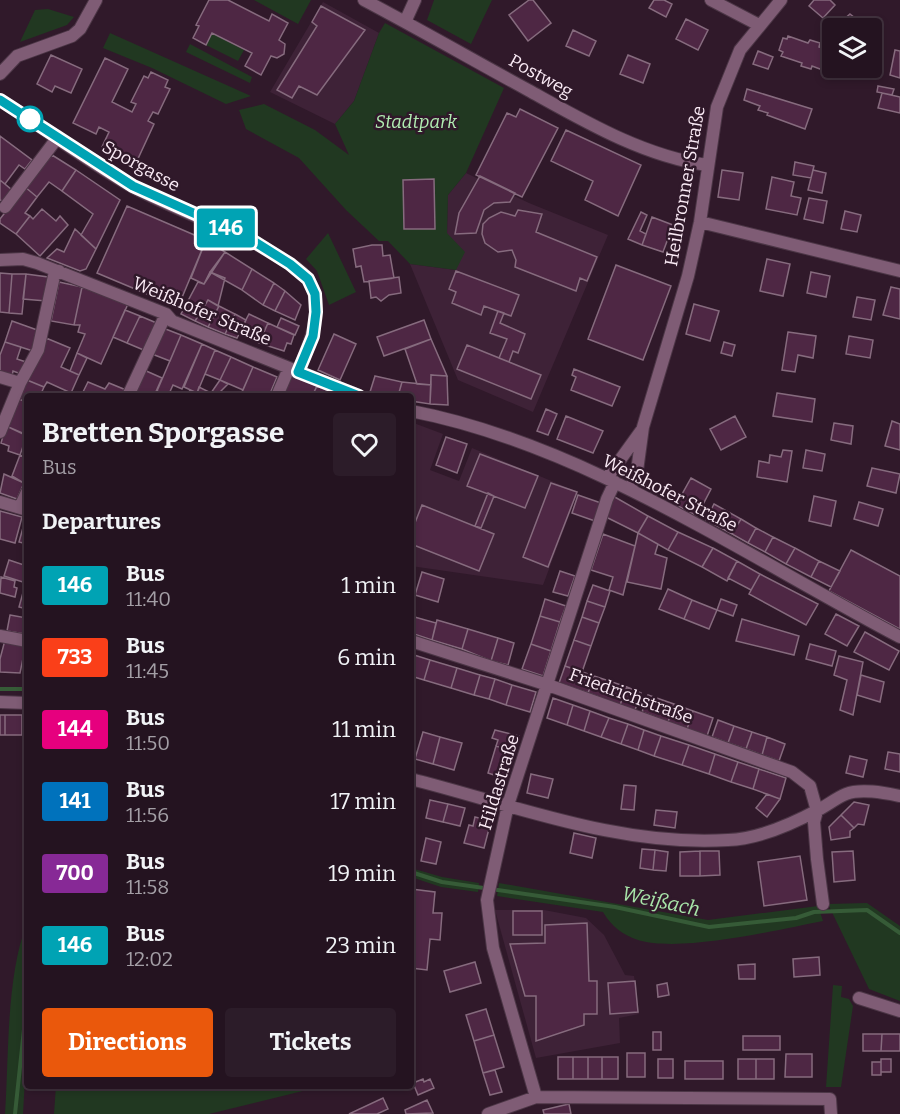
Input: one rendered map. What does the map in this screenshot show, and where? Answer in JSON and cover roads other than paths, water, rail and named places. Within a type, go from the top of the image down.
[{"type":"street","points":[[0,74],[17,56],[72,36],[80,29],[96,0]]},
{"type":"street","name":"Postweg","points":[[364,0],[569,112],[652,153],[680,162],[707,165]]},
{"type":"street","points":[[405,22],[415,0]]},
{"type":"street","points":[[711,0],[759,25]]},
{"type":"street","name":"Heilbronner Straße","points":[[630,489],[637,471],[643,427],[688,276],[700,222],[707,165],[723,89],[740,51],[781,0]]},
{"type":"street","name":"Sporgasse","points":[[0,99],[133,186],[247,237],[290,264],[308,279],[315,294],[316,312],[313,336],[279,393]]},
{"type":"street","points":[[5,207],[58,137]]},
{"type":"street","points":[[700,222],[900,271]]},
{"type":"street","name":"Weißhofer Straße","points":[[0,260],[30,260],[60,271],[166,314],[172,321],[346,393]]},
{"type":"street","points":[[0,432],[20,383],[38,350],[54,276],[60,271]]},
{"type":"street","points":[[129,393],[166,314]]},
{"type":"street","points":[[0,377],[20,383]]},
{"type":"street","name":"Weißhofer Straße","points":[[414,412],[467,424],[611,480],[900,637]]},
{"type":"street","name":"Heilbronner Straße","points":[[611,480],[643,427]]},
{"type":"street","name":"Hildastraße","points":[[537,1097],[493,948],[487,900],[489,879],[508,805],[607,499],[611,480]]},
{"type":"street","points":[[0,502],[23,508]]},
{"type":"street","points":[[0,636],[24,640]]},
{"type":"street","name":"Friedrichstraße","points":[[414,642],[548,685],[792,772],[810,786],[817,811]]},
{"type":"street","points":[[0,702],[24,703]]},
{"type":"street","points":[[414,780],[592,827],[666,839],[687,840],[729,840],[761,834],[817,811],[847,793],[873,792],[900,796]]},
{"type":"street","points":[[817,811],[814,822],[823,904]]},
{"type":"street","points":[[859,998],[900,1011]]},
{"type":"street","points":[[488,1114],[537,1097],[831,1099],[831,1114]]},
{"type":"waterway","points":[[0,689],[24,689]]},
{"type":"waterway","name":"Weißach","points":[[414,873],[442,882],[615,907],[709,927],[796,918],[814,912],[867,910],[900,933]]},
{"type":"waterway","points":[[15,1114],[24,1029]]},
{"type":"park label","name":"Stadtpark","points":[[416,122]]}]
